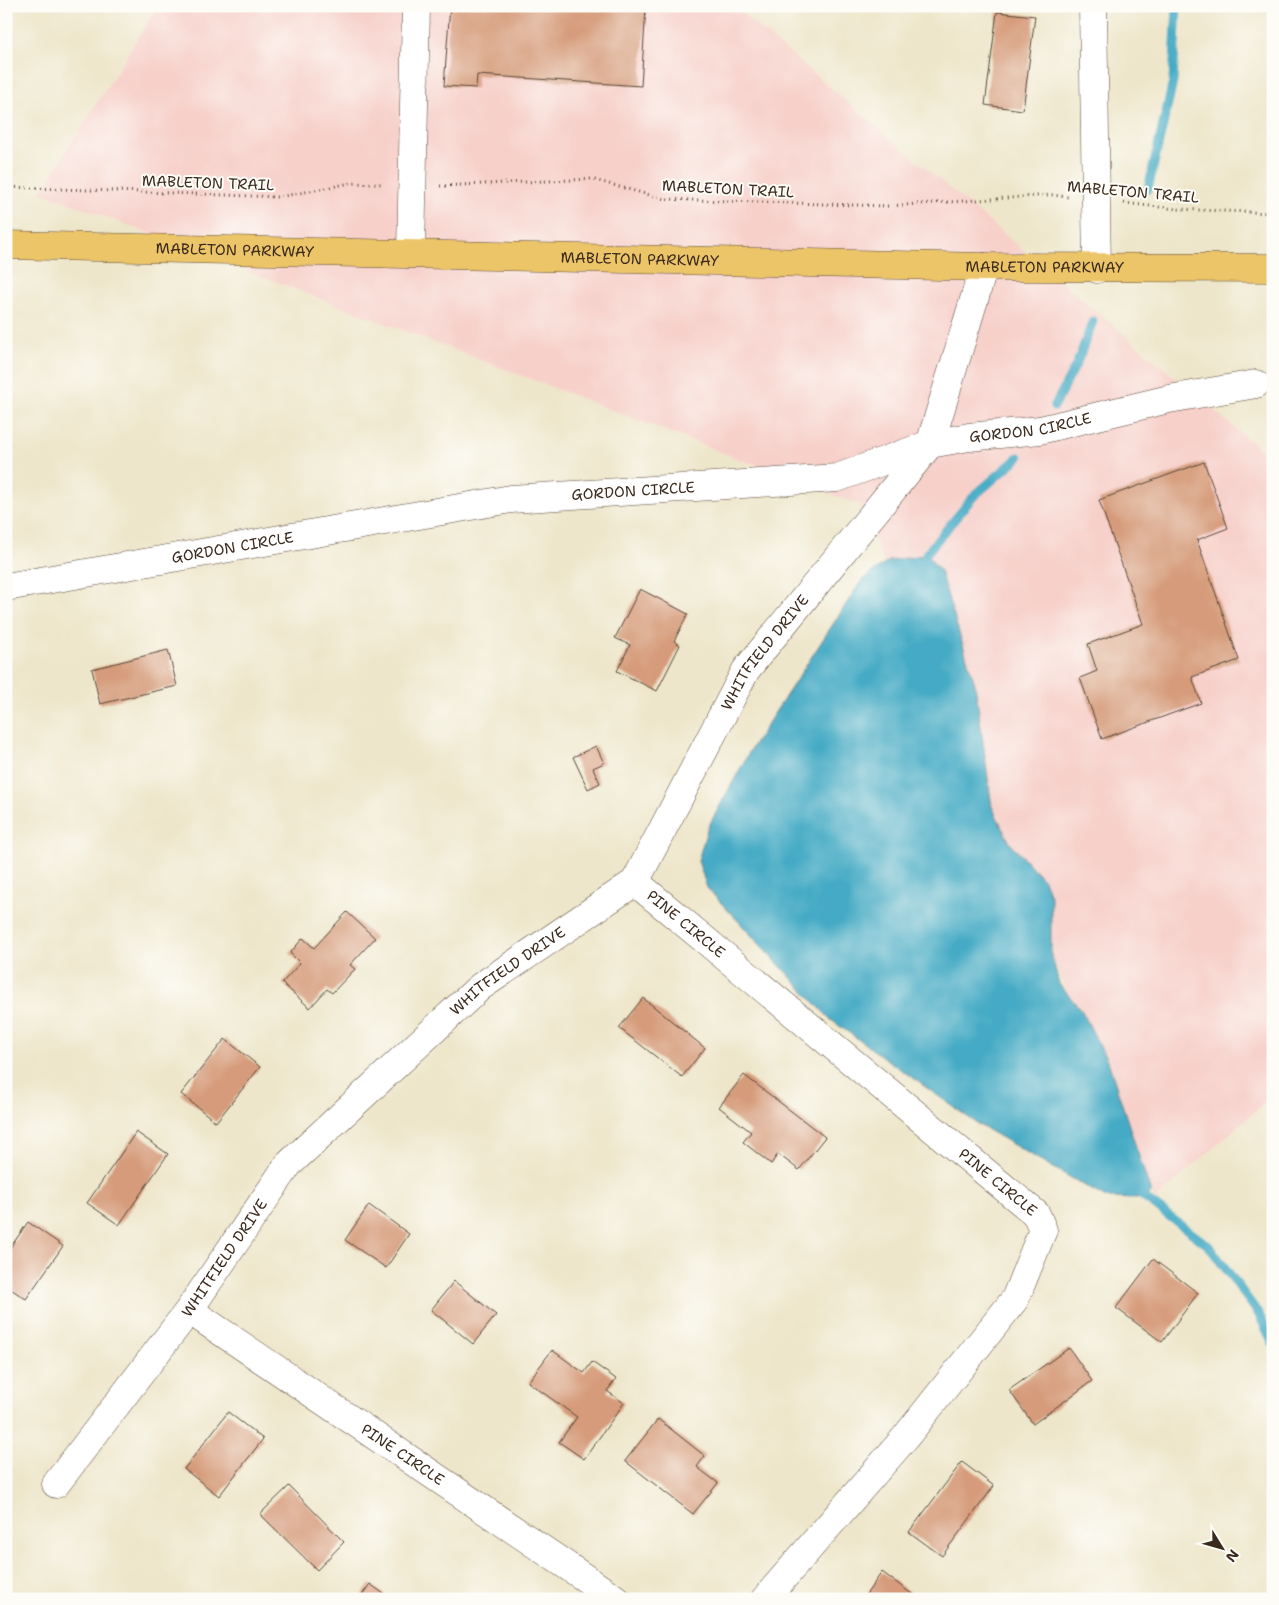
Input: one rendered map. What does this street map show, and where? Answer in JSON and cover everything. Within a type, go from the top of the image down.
[{"type":"main road","name":"MABLETON PARKWAY","points":[[6,245],[984,267],[1273,268]]},
{"type":"street","points":[[411,253],[416,6]]},
{"type":"street","points":[[1093,6],[1097,268]]},
{"type":"street","points":[[930,444],[984,267]]},
{"type":"street","name":"GORDON CIRCLE","points":[[6,588],[511,499],[837,478],[930,444],[969,437],[1040,430],[1168,398],[1256,384]]},
{"type":"street","name":"WHITFIELD DRIVE","points":[[56,1484],[189,1310],[288,1165],[480,988],[635,882],[746,670],[930,444]]},
{"type":"street","name":"PINE CIRCLE","points":[[635,882],[1036,1214],[1044,1230],[1015,1299],[904,1439],[765,1599]]},
{"type":"street","name":"PINE CIRCLE","points":[[189,1310],[616,1599]]},
{"type":"path","name":"MABLETON TRAIL","points":[[6,187],[279,197],[351,183],[450,187],[591,179],[664,199],[888,206],[1052,195],[1176,209],[1273,213]]},
{"type":"shaded area","points":[[158,6],[733,6],[1273,460],[1273,1095],[1155,1200],[860,505],[41,192]]},
{"type":"water","points":[[927,554],[940,571],[975,684],[992,807],[1010,843],[1044,880],[1051,897],[1051,952],[1059,984],[1082,1011],[1109,1064],[1151,1193],[1137,1199],[1106,1198],[979,1125],[831,1020],[707,888],[698,861],[707,829],[751,749],[862,580],[889,561]]},
{"type":"building","points":[[450,6],[646,6],[641,86],[477,75],[476,88],[444,86]]},
{"type":"building","points":[[997,12],[1035,16],[1023,110],[985,105]]},
{"type":"building","points":[[1204,462],[1228,528],[1197,540],[1239,660],[1192,677],[1201,703],[1102,739],[1080,678],[1097,671],[1088,644],[1143,624],[1099,500]]},
{"type":"building","points":[[640,589],[688,614],[674,641],[680,645],[657,691],[617,671],[630,645],[615,638]]},
{"type":"building","points":[[168,650],[177,686],[100,704],[92,669]]},
{"type":"building","points":[[596,746],[604,763],[593,768],[600,783],[588,789],[573,757]]},
{"type":"building","points":[[347,912],[375,938],[350,965],[355,969],[332,993],[327,989],[310,1008],[282,983],[300,963],[290,953],[303,938],[314,948]]},
{"type":"building","points":[[643,998],[705,1048],[682,1077],[619,1028]]},
{"type":"building","points":[[225,1039],[260,1067],[216,1122],[181,1094]]},
{"type":"building","points":[[744,1075],[825,1137],[799,1170],[778,1154],[771,1164],[743,1142],[751,1132],[719,1107]]},
{"type":"building","points":[[136,1132],[168,1154],[119,1225],[87,1203]]},
{"type":"building","points":[[369,1205],[409,1234],[386,1268],[345,1240]]},
{"type":"building","points":[[28,1222],[63,1246],[26,1299],[6,1286],[6,1245],[10,1248]]},
{"type":"building","points":[[1153,1259],[1198,1293],[1162,1342],[1116,1308]]},
{"type":"building","points":[[454,1281],[496,1315],[473,1344],[431,1310]]},
{"type":"building","points":[[1069,1348],[1092,1381],[1033,1424],[1009,1390]]},
{"type":"building","points":[[552,1350],[584,1373],[592,1362],[616,1379],[607,1391],[624,1403],[584,1459],[559,1442],[577,1417],[528,1382]]},
{"type":"building","points":[[228,1412],[263,1439],[219,1496],[184,1469]]},
{"type":"building","points":[[658,1419],[705,1456],[697,1467],[718,1483],[693,1514],[625,1461]]},
{"type":"building","points":[[962,1462],[994,1486],[942,1556],[909,1532]]},
{"type":"building","points":[[289,1486],[344,1542],[317,1570],[260,1514]]},
{"type":"building","points":[[882,1572],[916,1597],[915,1599],[863,1599]]},
{"type":"building","points":[[370,1584],[391,1599],[359,1599]]},
{"type":"waterway","points":[[1148,189],[1173,82],[1177,6]]},
{"type":"waterway","points":[[1054,407],[1077,363],[1093,321]]},
{"type":"waterway","points":[[926,554],[974,496],[1019,457]]},
{"type":"waterway","points":[[1142,1196],[1209,1246],[1258,1313],[1273,1343]]}]
